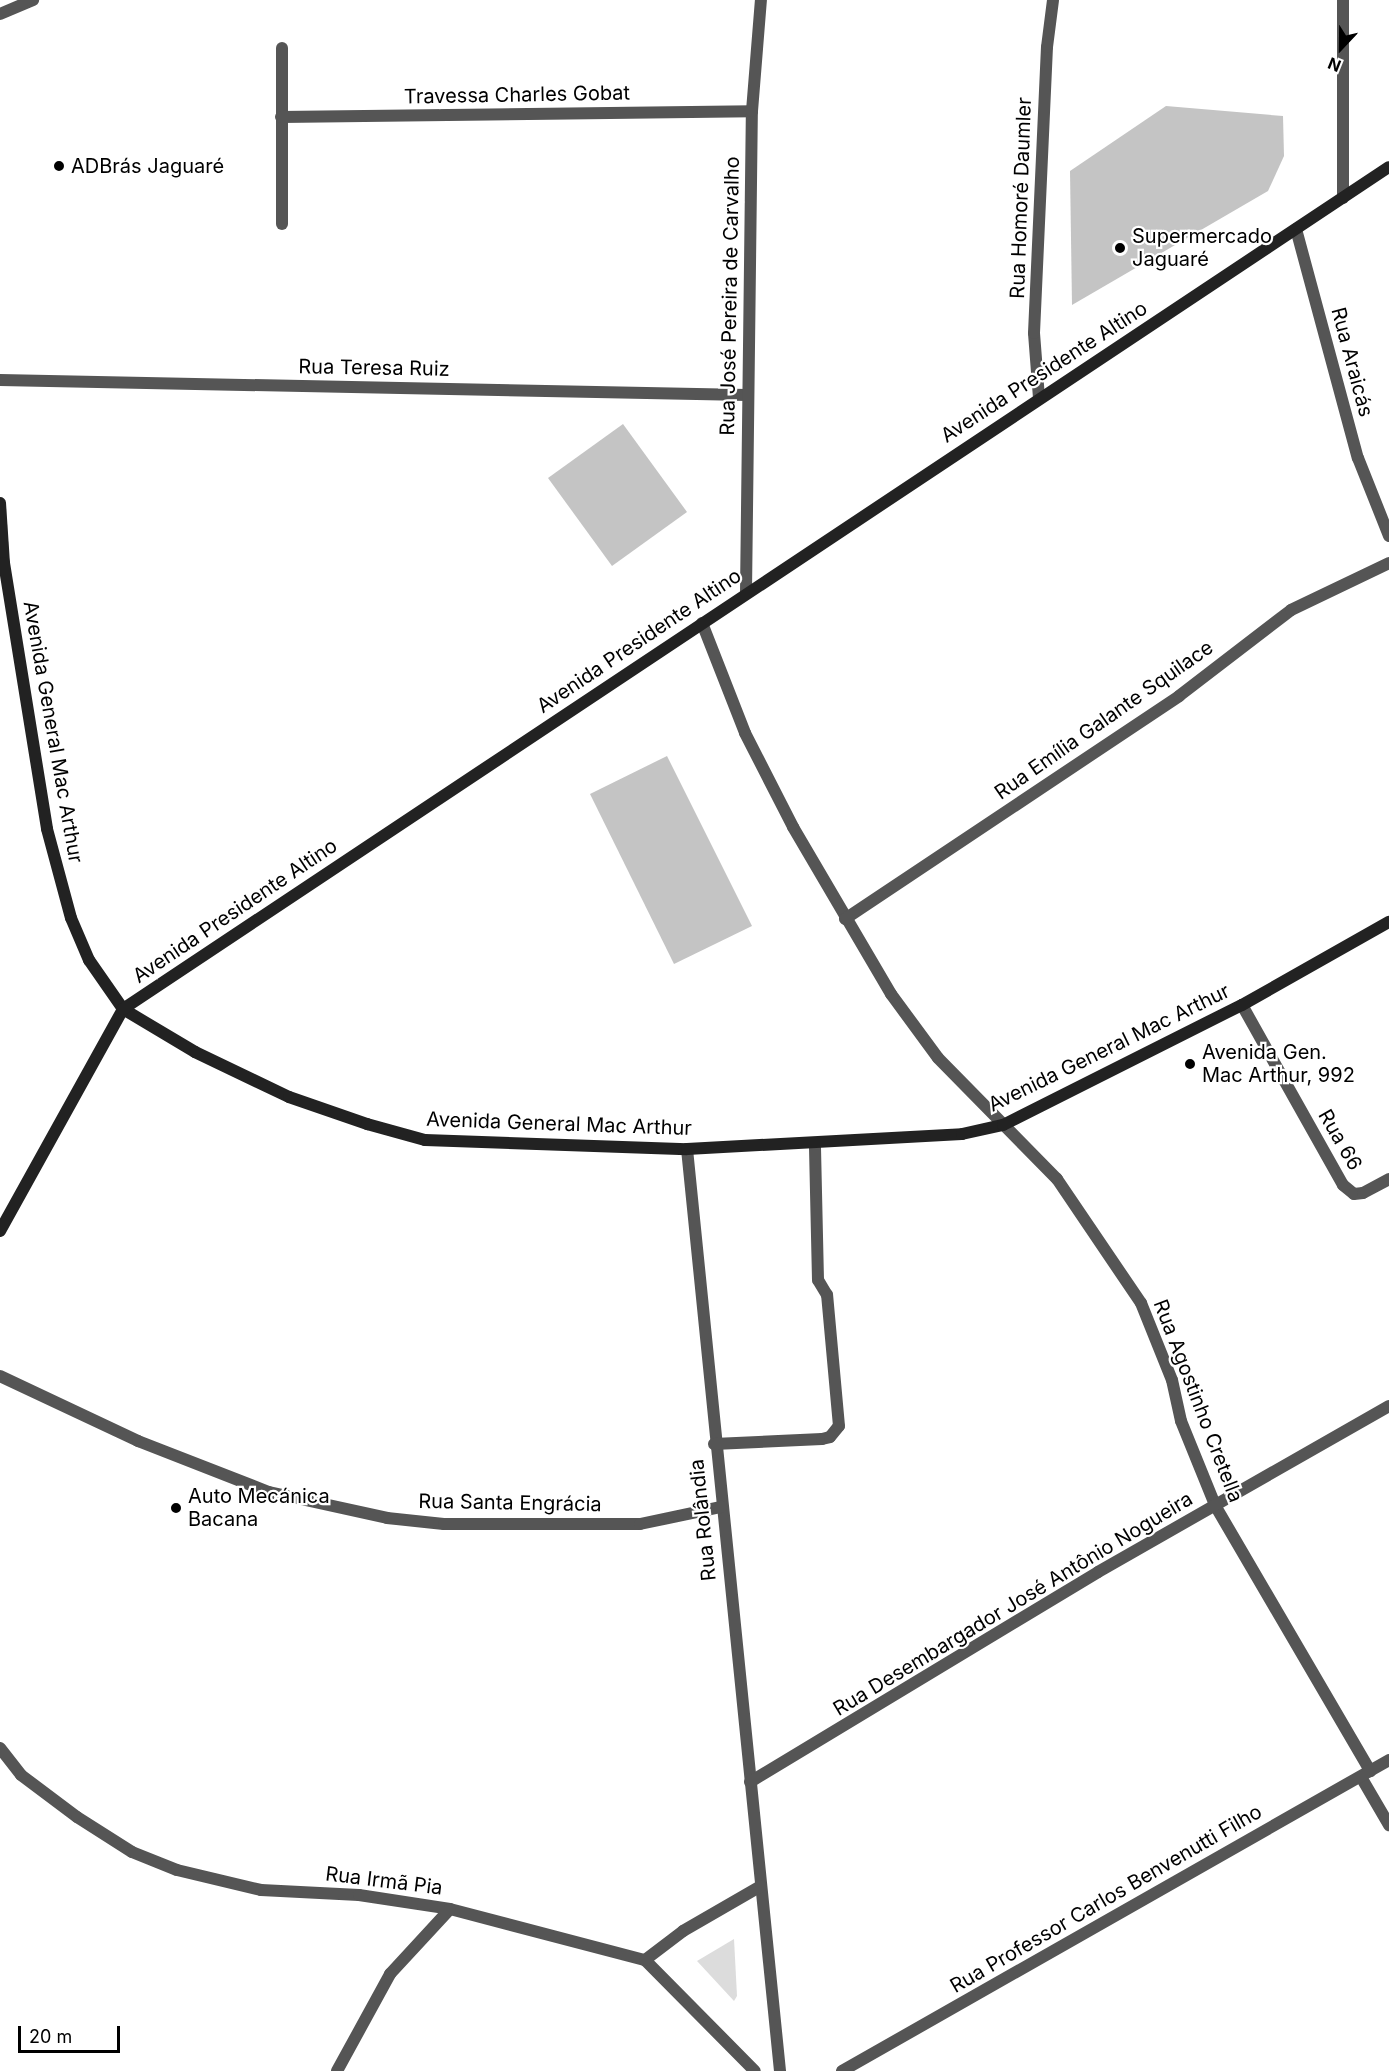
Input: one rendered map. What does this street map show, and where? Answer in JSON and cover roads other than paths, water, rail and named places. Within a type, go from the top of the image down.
[{"type":"street","points":[[0,14],[33,0]]},
{"type":"street","name":"Rua José Pereira de Carvalho","points":[[746,592],[752,111],[760,0]]},
{"type":"street","name":"Rua Homoré Daumler","points":[[1039,398],[1035,333],[1047,47],[1053,0]]},
{"type":"street","points":[[1343,0],[1343,198]]},
{"type":"street","points":[[282,48],[282,224]]},
{"type":"street","name":"Travessa Charles Gobat","points":[[282,117],[752,111]]},
{"type":"street","name":"Avenida Presidente Altino","points":[[0,1231],[123,1009],[746,592],[1389,167]]},
{"type":"street","name":"Rua Araicás","points":[[1296,230],[1358,458],[1389,536]]},
{"type":"street","name":"Rua Teresa Ruiz","points":[[0,380],[747,395]]},
{"type":"street","name":"Avenida General Mac Arthur","points":[[0,503],[2,564],[47,829],[65,896],[88,960],[123,1009],[195,1052],[289,1097],[425,1140],[687,1149],[815,1145],[938,1137],[1003,1125],[1242,1005],[1389,922]]},
{"type":"street","name":"Rua Emília Galante Squilace","points":[[845,919],[1179,696],[1291,610],[1389,562]]},
{"type":"street","points":[[702,623],[745,733],[845,919],[938,1058],[1003,1125]]},
{"type":"street","name":"Rua 66","points":[[1242,1005],[1343,1185],[1354,1194],[1363,1193],[1389,1179]]},
{"type":"street","name":"Rua Agostinho Cretella","points":[[1003,1125],[1057,1179],[1141,1303],[1172,1380],[1181,1421],[1216,1506],[1366,1774],[1389,1825]]},
{"type":"street","points":[[714,1444],[822,1439],[830,1437],[839,1426],[827,1295],[818,1280],[815,1145]]},
{"type":"street","name":"Rua Rolândia","points":[[687,1149],[714,1444],[780,2071]]},
{"type":"street","name":"Rua Santa Engrácia","points":[[0,1376],[138,1441],[269,1492],[387,1518],[444,1524],[639,1524],[721,1507]]},
{"type":"street","name":"Rua Desembargador José Antônio Nogueira","points":[[750,1782],[1098,1572],[1389,1406]]},
{"type":"street","name":"Rua Irmã Pia","points":[[0,1748],[21,1775],[77,1817],[132,1852],[177,1870],[261,1890],[359,1895],[450,1909],[645,1960]]},
{"type":"street","name":"Rua Professor Carlos Benvenutti Filho","points":[[842,2071],[1389,1760]]},
{"type":"street","points":[[755,2071],[645,1960],[683,1931],[761,1886]]},
{"type":"street","points":[[337,2071],[390,1974],[450,1909]]},
{"type":"place","name":"ADBrás Jaguaré","points":[[59,166]]},
{"type":"place","name":"Supermercado Jaguaré","points":[[1120,248]]},
{"type":"place","name":"Avenida Gen. Mac Arthur, 992","points":[[1190,1064]]},
{"type":"place","name":"Auto Mecánica Bacana","points":[[176,1508]]}]
